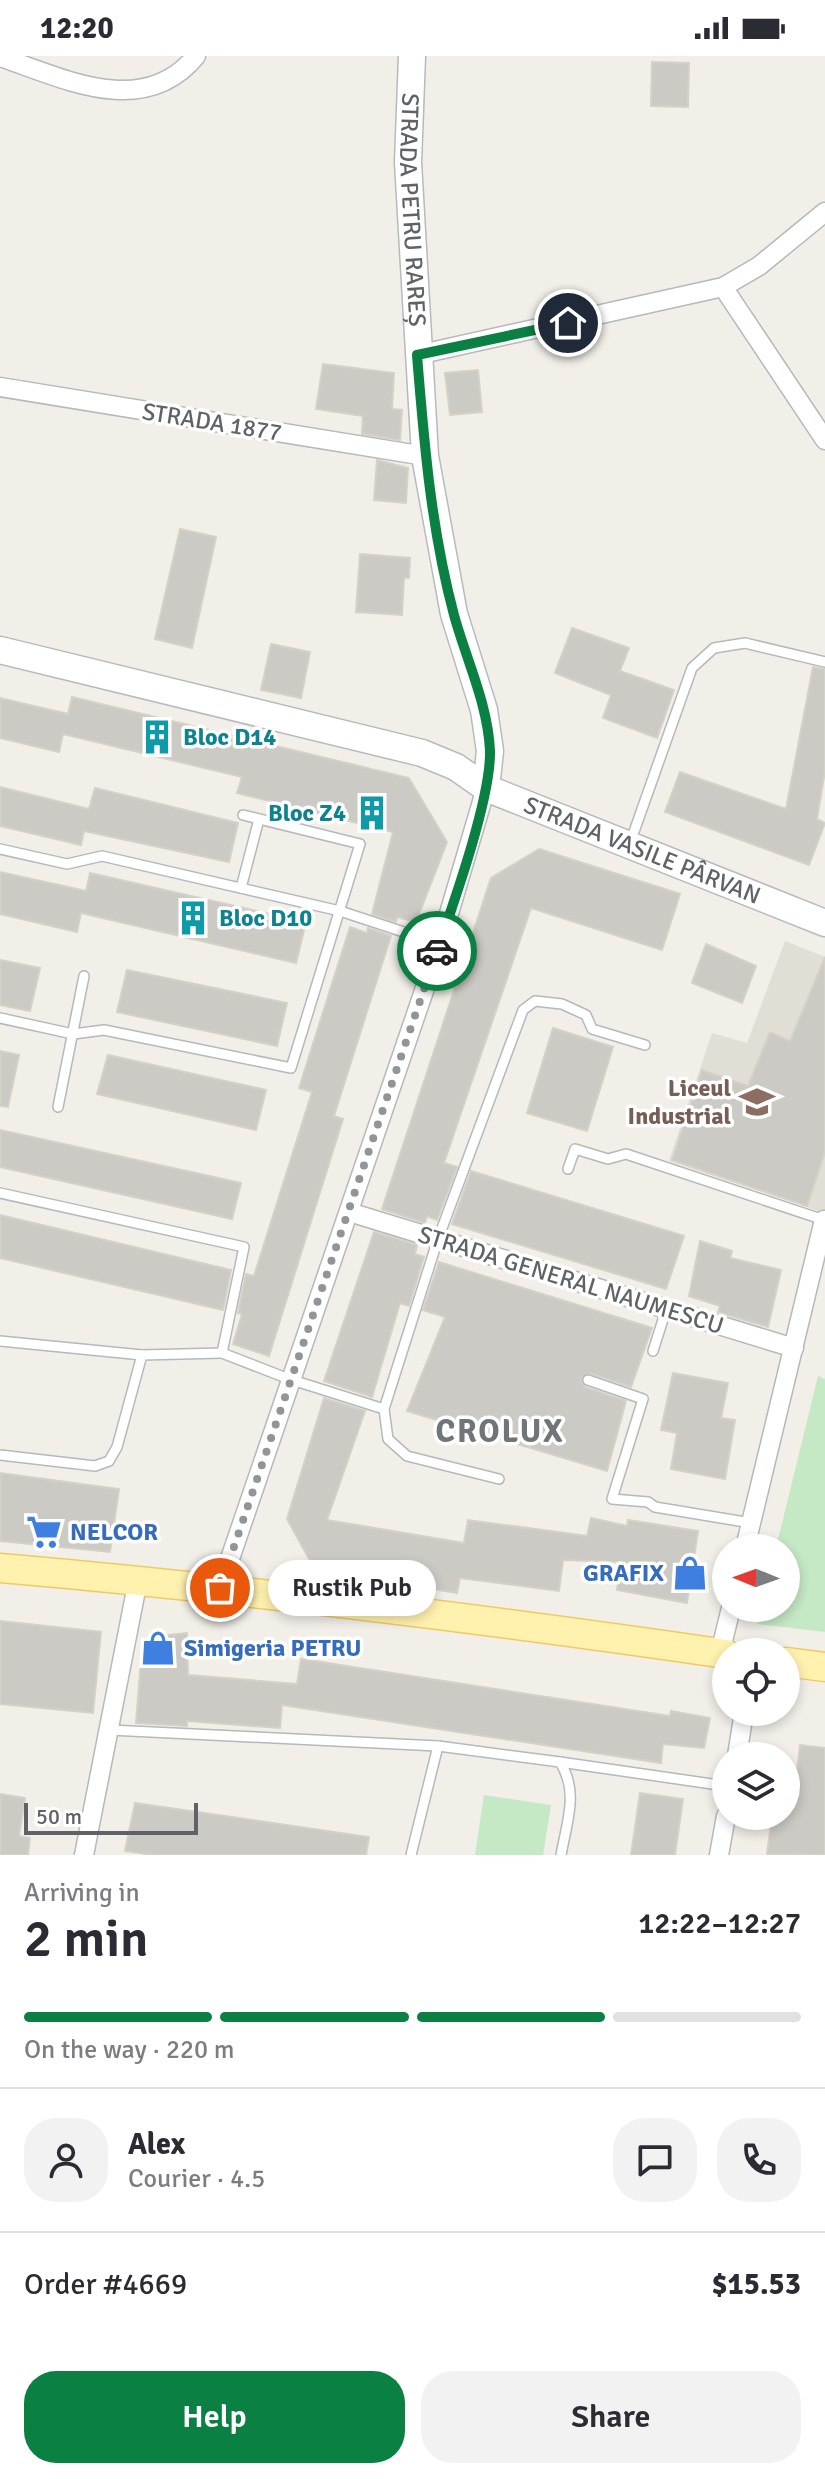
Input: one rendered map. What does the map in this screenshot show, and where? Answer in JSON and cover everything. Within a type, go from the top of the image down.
[{"type":"main road","name":"STRADA PETRU RAREȘ","points":[[412,56],[408,162],[425,456],[454,614],[484,710],[490,751],[486,788]]},
{"type":"main road","name":"STRADA VASILE PÂRVAN","points":[[0,650],[422,753],[456,767],[486,788],[825,923]]},
{"type":"main road","points":[[0,1568],[220,1588],[482,1619],[712,1652]]},
{"type":"main road","points":[[800,1664],[825,1667]]},
{"type":"street","points":[[0,57],[87,88],[115,91],[140,90],[165,80],[196,56]]},
{"type":"street","points":[[417,355],[723,287],[759,266],[825,212]]},
{"type":"street","points":[[723,287],[825,440]]},
{"type":"street","name":"STRADA 1877","points":[[0,387],[425,456]]},
{"type":"street","points":[[220,1588],[440,944],[486,788]]},
{"type":"street","name":"STRADA GENERAL NAUMESCU","points":[[349,1212],[794,1348]]},
{"type":"street","points":[[748,1534],[824,1220]]},
{"type":"street","points":[[84,1855],[138,1580]]},
{"type":"street","points":[[719,1855],[723,1830]]},
{"type":"lane","points":[[630,843],[692,668],[714,648],[745,643],[825,662]]},
{"type":"lane","points":[[0,1018],[73,1034],[104,1030],[291,1068],[360,844],[243,815]]},
{"type":"lane","points":[[241,888],[259,819]]},
{"type":"lane","points":[[0,849],[67,864],[102,856],[340,911],[440,944]]},
{"type":"lane","points":[[58,1107],[84,976]]},
{"type":"lane","points":[[499,1479],[407,1456],[388,1439],[384,1409],[438,1239],[523,1010],[535,1001],[562,1004],[586,1015],[592,1029],[645,1045]]},
{"type":"lane","points":[[568,1169],[575,1149],[608,1159],[626,1154],[824,1220]]},
{"type":"lane","points":[[0,1193],[244,1247],[222,1353]]},
{"type":"lane","points":[[653,1351],[666,1310]]},
{"type":"lane","points":[[0,1341],[142,1355],[222,1353],[289,1379],[384,1409]]},
{"type":"lane","points":[[0,1455],[95,1466],[109,1461],[117,1447],[142,1355]]},
{"type":"lane","points":[[588,1380],[643,1399],[612,1499],[648,1502],[655,1507],[751,1523]]},
{"type":"lane","points":[[110,1730],[438,1746],[712,1784]]},
{"type":"lane","points":[[411,1855],[438,1746]]},
{"type":"lane","points":[[560,1762],[570,1775],[572,1790],[561,1855]]},
{"type":"shaded area","name":"Liceul Industrial","points":[[785,941],[825,957],[825,1213],[669,1161],[712,1033],[747,1043]]},
{"type":"green space","points":[[818,1376],[825,1379],[825,1632],[757,1624],[800,1622],[800,1534],[779,1534]]},
{"type":"green space","points":[[484,1795],[551,1805],[543,1855],[475,1855]]},
{"type":"building","points":[[652,62],[689,63],[688,107],[651,106]]},
{"type":"building","points":[[323,364],[394,373],[392,409],[402,410],[400,440],[362,434],[363,416],[316,409]]},
{"type":"building","points":[[478,370],[482,412],[450,415],[445,373]]},
{"type":"building","points":[[377,460],[408,468],[406,503],[374,500]]},
{"type":"building","points":[[180,529],[216,537],[192,648],[155,639]]},
{"type":"building","points":[[360,554],[410,558],[409,578],[404,578],[402,615],[356,612]]},
{"type":"building","points":[[572,628],[629,648],[620,671],[674,690],[657,738],[603,718],[611,695],[555,673]]},
{"type":"building","points":[[271,644],[310,652],[301,698],[261,690]]},
{"type":"building","points":[[813,667],[825,669],[825,771],[817,819],[825,823],[809,865],[665,812],[680,772],[786,809]]},
{"type":"building","name":"Bloc Z4","points":[[72,697],[409,778],[447,842],[416,922],[397,917],[396,922],[372,914],[393,832],[237,793],[242,777],[63,734],[59,752],[0,738],[0,698],[68,714]]},
{"type":"building","points":[[0,787],[89,809],[95,788],[238,823],[229,862],[84,831],[81,845],[0,826]]},
{"type":"building","points":[[539,849],[680,894],[662,950],[531,908],[444,1163],[457,1167],[437,1220],[427,1216],[425,1223],[382,1209],[491,878]]},
{"type":"building","name":"Bloc D10","points":[[0,872],[86,891],[90,873],[306,922],[296,963],[81,913],[77,932],[0,914]]},
{"type":"building","points":[[350,927],[367,933],[368,928],[391,936],[334,1116],[343,1119],[269,1356],[233,1344],[242,1314],[238,1313],[246,1274],[254,1276],[312,1092],[299,1088]]},
{"type":"building","points":[[706,944],[756,966],[742,1003],[692,983]]},
{"type":"building","name":"Liceul Industrial","points":[[825,957],[825,1152],[807,1206],[672,1160],[702,1070],[748,1086],[770,1032],[790,1041]]},
{"type":"building","points":[[0,960],[40,968],[30,1011],[0,1005]]},
{"type":"building","points":[[127,970],[287,1003],[277,1046],[117,1012]]},
{"type":"building","points":[[553,1028],[613,1047],[587,1131],[527,1113]]},
{"type":"building","points":[[0,1051],[19,1055],[8,1107],[0,1106]]},
{"type":"building","points":[[108,1055],[266,1090],[256,1130],[97,1094]]},
{"type":"building","points":[[0,1130],[241,1183],[232,1219],[0,1167]]},
{"type":"building","points":[[471,1171],[684,1236],[666,1289],[452,1224]]},
{"type":"building","points":[[0,1215],[231,1270],[223,1310],[0,1258]]},
{"type":"building","points":[[374,1232],[417,1245],[415,1254],[424,1257],[409,1306],[400,1303],[372,1397],[324,1381]]},
{"type":"building","points":[[700,1241],[732,1251],[730,1258],[781,1270],[768,1327],[718,1312],[720,1306],[689,1296]]},
{"type":"building","points":[[439,1262],[652,1328],[631,1387],[590,1373],[581,1378],[585,1387],[626,1401],[607,1471],[407,1411],[445,1317],[423,1310]]},
{"type":"building","points":[[673,1373],[728,1383],[721,1418],[735,1420],[725,1479],[671,1469],[677,1433],[661,1430]]},
{"type":"building","points":[[324,1398],[365,1411],[327,1520],[464,1543],[468,1520],[587,1536],[591,1518],[627,1526],[628,1520],[698,1531],[687,1603],[617,1590],[621,1562],[563,1560],[559,1591],[460,1578],[457,1593],[314,1568],[287,1519]]},
{"type":"building","points":[[0,1473],[119,1489],[110,1552],[0,1541]]},
{"type":"building","points":[[0,1621],[101,1632],[93,1713],[0,1704]]},
{"type":"building","points":[[187,1633],[188,1675],[297,1684],[301,1659],[670,1716],[671,1711],[710,1718],[704,1748],[663,1744],[661,1763],[282,1705],[280,1728],[187,1721],[187,1726],[136,1723],[141,1660],[152,1646],[168,1635]]},
{"type":"building","points":[[800,1745],[825,1748],[825,1855],[767,1854],[770,1830],[800,1830]]},
{"type":"building","points":[[640,1793],[683,1799],[675,1855],[631,1855]]},
{"type":"building","points":[[0,1794],[25,1798],[19,1836],[30,1838],[28,1855],[0,1855]]},
{"type":"building","points":[[135,1803],[369,1837],[366,1855],[153,1855],[125,1851]]},
{"type":"way so far","points":[[220,1588],[437,951]]},
{"type":"place","name":"Bloc D14","points":[[157,737]]},
{"type":"place","name":"Bloc Z4","points":[[372,813]]},
{"type":"place","name":"Bloc D10","points":[[193,918]]},
{"type":"place","name":"Liceul Industrial","points":[[757,1102]]},
{"type":"place","name":"NELCOR","points":[[44,1532]]},
{"type":"place","name":"GRAFIX","points":[[690,1573]]},
{"type":"place","name":"Rustik Pub","points":[[220,1588]]},
{"type":"place","name":"Simigeria PETRU","points":[[158,1648]]},
{"type":"district","name":"CROLUX","points":[[500,1431]]},
{"type":"route","points":[[437,951],[486,788],[490,751],[484,710],[454,614],[436,534],[425,456],[417,355],[568,323]]}]
